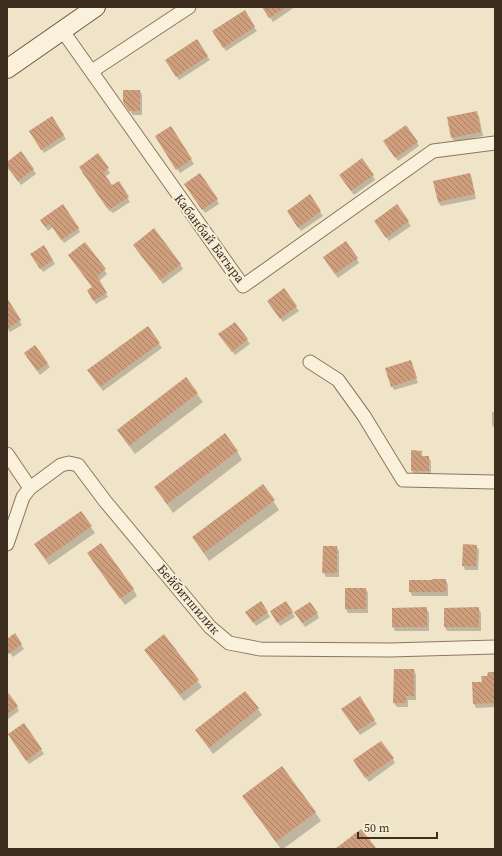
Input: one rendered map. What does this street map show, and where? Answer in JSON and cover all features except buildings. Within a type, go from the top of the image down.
[{"type":"main road","points":[[7,69],[96,7]]},
{"type":"street","points":[[92,71],[189,7]]},
{"type":"street","name":"Кабанбай Батыра","points":[[62,30],[243,286],[433,151],[495,143]]},
{"type":"street","points":[[310,362],[338,380],[364,416],[402,480],[495,482]]},
{"type":"street","points":[[7,454],[30,488],[23,497],[7,544]]},
{"type":"street","name":"Бейбитшилик","points":[[30,488],[61,465],[69,463],[78,465],[105,501],[210,628],[229,643],[260,649],[390,650],[495,647]]}]
